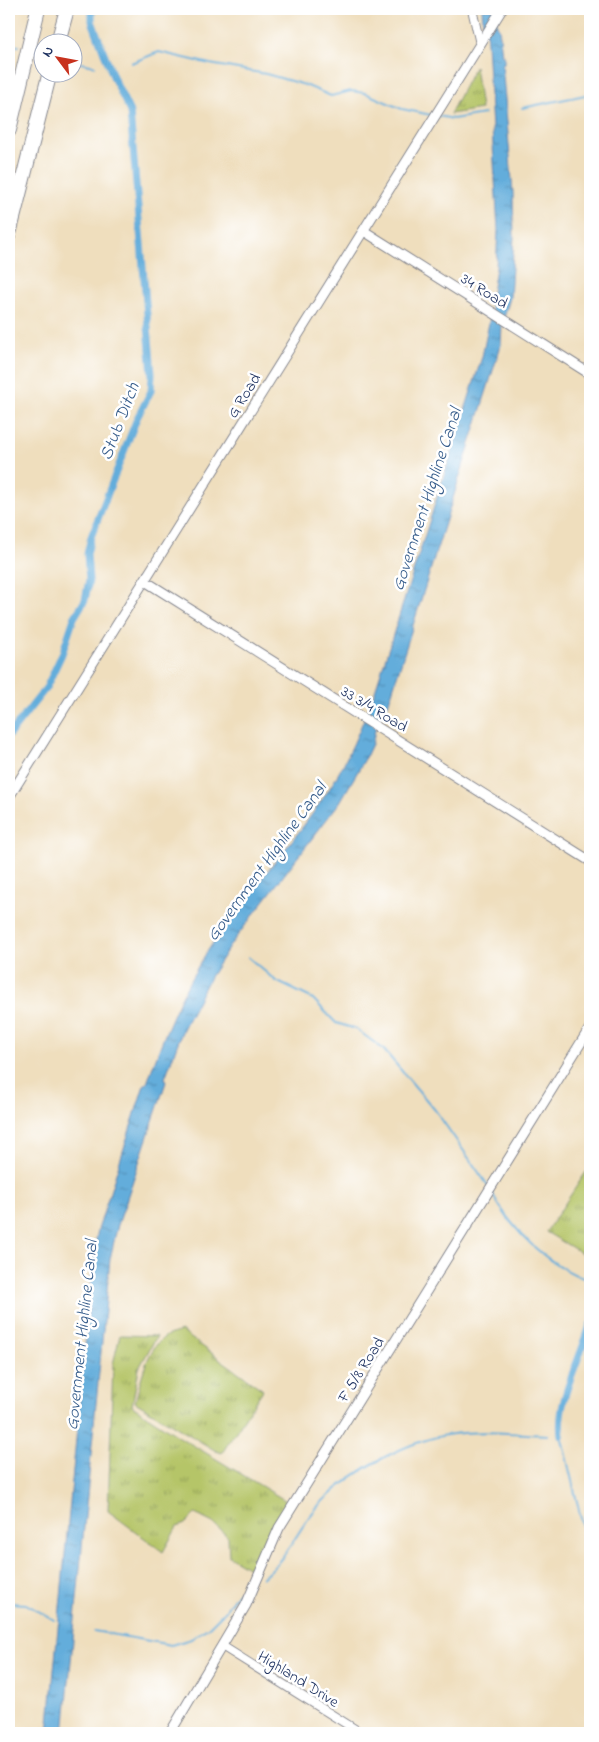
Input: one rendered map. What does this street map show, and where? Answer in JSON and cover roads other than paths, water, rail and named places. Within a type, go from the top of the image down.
[{"type":"highway","points":[[9,130],[38,9]]},
{"type":"highway","points":[[61,32],[67,9]]},
{"type":"highway","points":[[9,234],[47,82]]},
{"type":"street","points":[[472,9],[480,44]]},
{"type":"street","name":"G Road","points":[[9,796],[502,9]]},
{"type":"street","name":"34 Road","points":[[364,230],[590,374]]},
{"type":"street","name":"33 3/4 Road","points":[[145,580],[590,861]]},
{"type":"street","name":"F 5/8 Road","points":[[174,1732],[246,1605],[279,1528],[590,1028]]},
{"type":"street","name":"Highland Drive","points":[[222,1646],[361,1733]]},
{"type":"water","points":[[482,9],[496,9],[502,56],[504,56],[504,64],[502,64],[513,192],[514,237],[510,298],[502,324],[501,345],[388,705],[377,721],[372,744],[340,802],[231,944],[210,977],[183,1029],[165,1078],[166,1082],[117,1228],[110,1259],[64,1733],[48,1733],[94,1250],[98,1230],[144,1085],[147,1083],[166,1032],[188,983],[221,931],[299,832],[328,791],[342,767],[365,717],[482,357],[492,308],[490,305],[496,267],[498,230],[486,26],[483,23]]},
{"type":"waterway","name":"Stub Ditch","points":[[9,735],[46,688],[62,654],[74,618],[85,600],[89,580],[87,554],[91,537],[137,418],[151,391],[152,374],[130,112],[114,79],[92,21],[92,9]]},
{"type":"waterway","points":[[9,45],[19,46]]},
{"type":"waterway","points":[[131,63],[159,52],[266,74],[305,85],[331,96],[351,91],[365,93],[402,109],[431,115]]},
{"type":"waterway","points":[[82,63],[95,66]]},
{"type":"waterway","points":[[522,108],[590,94]]},
{"type":"waterway","points":[[438,116],[453,119],[484,114]]},
{"type":"waterway","points":[[248,957],[276,981],[313,999],[336,1023],[356,1029],[383,1049],[435,1110],[489,1187]]},
{"type":"waterway","points":[[492,1193],[510,1221],[532,1246],[559,1266],[588,1280]]},
{"type":"waterway","points":[[561,1435],[562,1408],[590,1325]]},
{"type":"waterway","points":[[262,1578],[288,1550],[307,1520],[323,1501],[336,1489],[367,1467],[401,1449],[418,1442],[453,1434],[489,1432],[548,1435]]},
{"type":"waterway","points":[[561,1435],[590,1556]]},
{"type":"waterway","points":[[94,1631],[171,1645],[191,1639],[209,1627],[225,1611],[238,1592]]},
{"type":"waterway","points":[[9,1603],[26,1604],[54,1620]]},
{"type":"water label","name":"Government Highline Canal","points":[[426,499]]},
{"type":"water label","name":"Government Highline Canal","points":[[266,861]]},
{"type":"water label","name":"Government Highline Canal","points":[[81,1335]]}]
